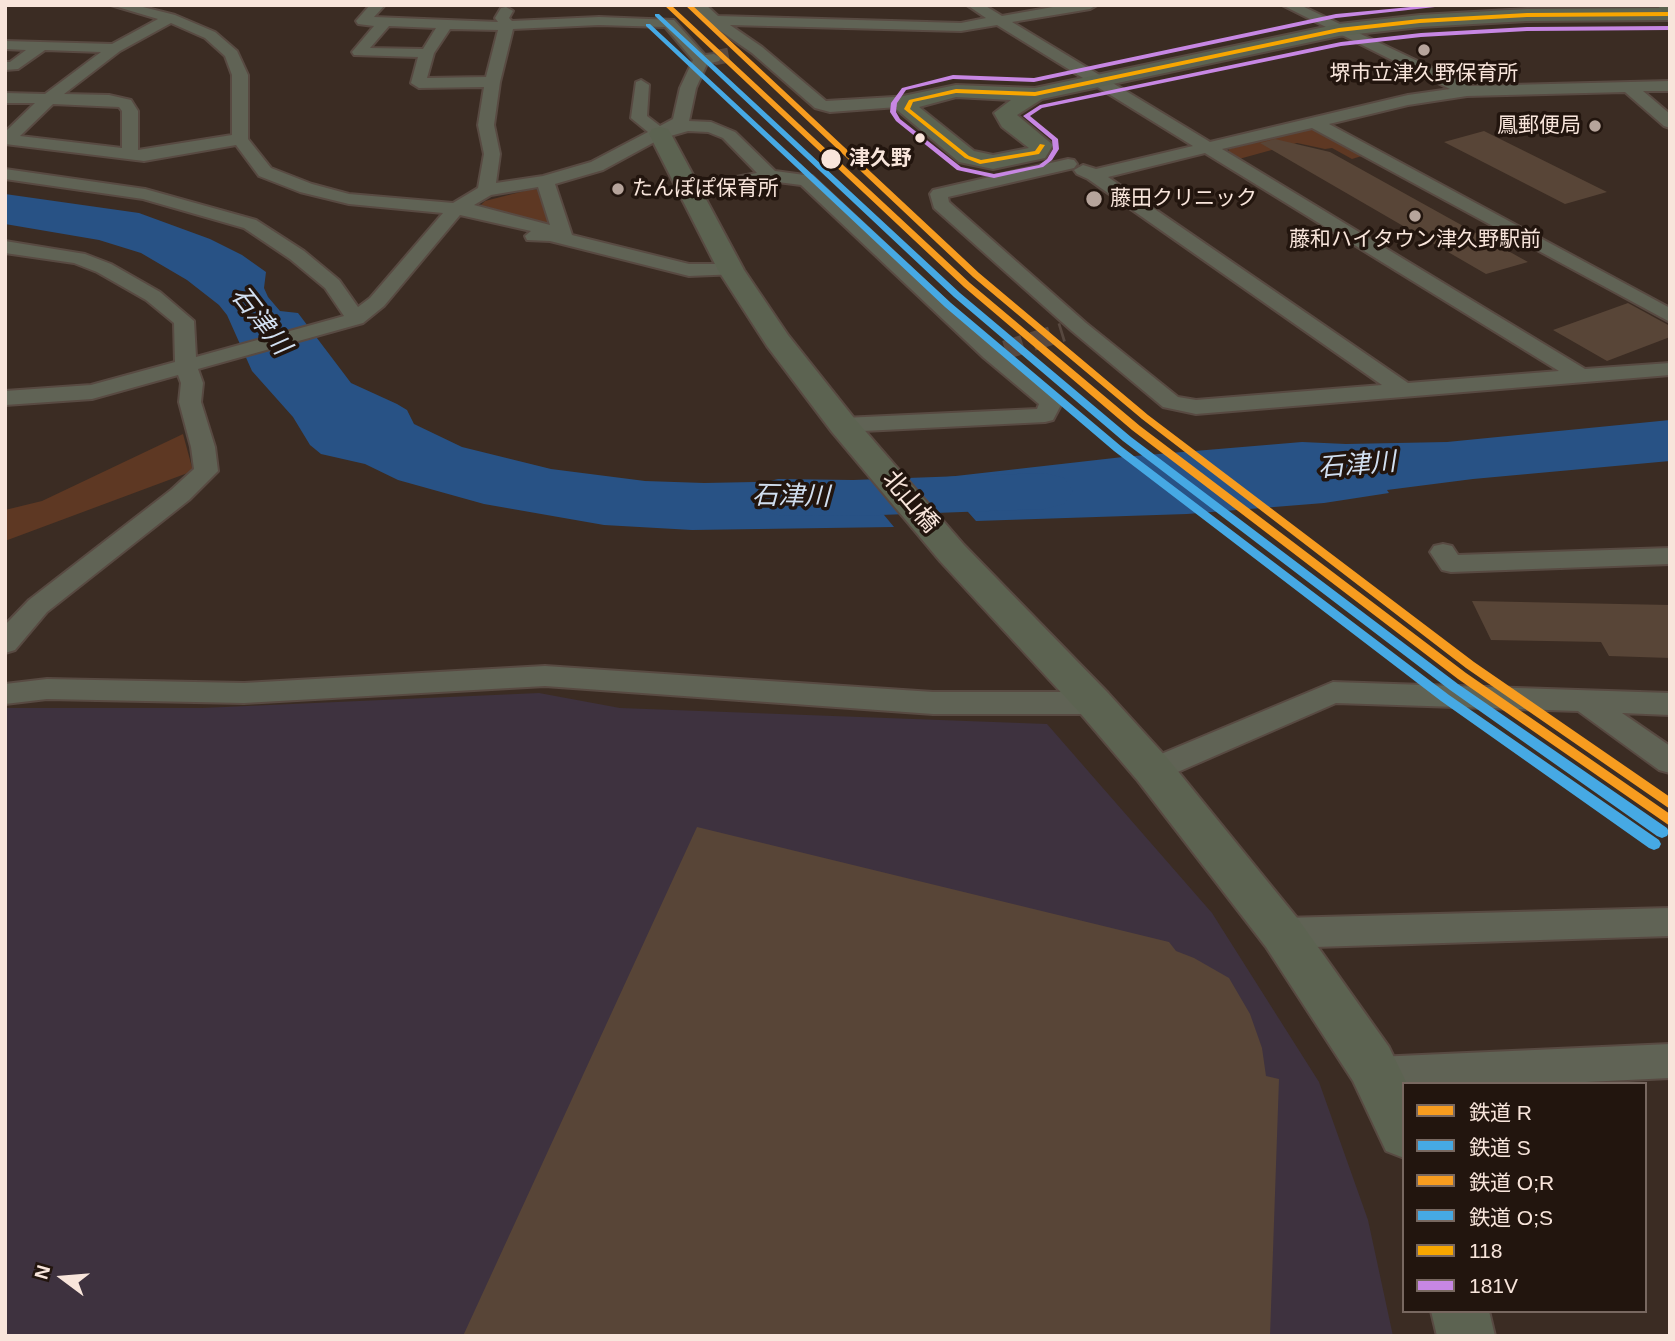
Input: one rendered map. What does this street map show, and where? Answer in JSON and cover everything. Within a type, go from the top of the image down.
[{"type":"street","points":[[118,5],[170,18],[210,35],[232,54],[240,75],[240,139],[265,172],[306,188],[349,199],[465,210]]},
{"type":"street","points":[[5,398],[92,392],[346,323],[377,302],[486,190],[545,181],[597,166],[681,121],[688,88],[707,59],[669,23],[599,21],[445,25],[363,21],[378,5]]},
{"type":"street","points":[[507,23],[502,18],[509,5]]},
{"type":"street","points":[[698,5],[714,20],[757,50],[821,105],[830,107],[911,101],[956,91],[1035,94],[1339,30],[1420,21],[1527,15],[1670,15]]},
{"type":"street","points":[[974,5],[1581,376]]},
{"type":"street","points":[[714,20],[961,27],[1090,5]]},
{"type":"street","points":[[1289,5],[1467,91]]},
{"type":"street","points":[[170,18],[115,48],[51,97],[7,139],[144,156],[240,139]]},
{"type":"street","points":[[383,23],[359,52],[427,53]]},
{"type":"street","points":[[486,190],[492,154],[485,125],[492,82],[507,23]]},
{"type":"street","points":[[445,25],[427,53],[419,83],[492,82]]},
{"type":"street","points":[[5,45],[115,48]]},
{"type":"street","points":[[5,66],[13,66],[43,45]]},
{"type":"street","points":[[735,54],[757,50]]},
{"type":"street","points":[[640,85],[639,118],[660,134]]},
{"type":"street","points":[[1628,86],[1670,123]]},
{"type":"street","points":[[1094,175],[1408,100],[1467,91],[1670,86]]},
{"type":"street","points":[[1035,94],[1005,113],[1010,122],[1068,163],[1094,175],[1403,390]]},
{"type":"street","points":[[5,98],[51,97],[125,103],[131,111],[130,155]]},
{"type":"street","points":[[911,101],[907,109],[967,157],[980,162],[1037,153],[1042,145]]},
{"type":"street","points":[[1315,123],[1670,316]]},
{"type":"street","points":[[660,134],[687,126],[711,127],[729,135],[770,176]]},
{"type":"street","name":"北山橋","points":[[660,134],[731,270],[777,340],[843,425],[952,553],[1094,703],[1153,770],[1282,933],[1376,1074],[1402,1129]]},
{"type":"street","points":[[1068,163],[939,194],[940,204],[1071,330],[1171,402],[1196,407],[1670,369]]},
{"type":"street","points":[[5,174],[145,194],[250,224],[297,255],[332,284],[346,323]]},
{"type":"street","points":[[690,191],[770,176],[806,180],[1051,403],[1045,415],[843,425]]},
{"type":"street","points":[[545,181],[553,234]]},
{"type":"street","points":[[465,210],[464,218],[534,236],[553,234],[689,270],[731,270]]},
{"type":"street","points":[[5,247],[78,258],[125,279],[153,296],[184,321],[194,363],[190,402],[203,447],[206,471],[180,495],[38,606],[5,643]]},
{"type":"street","points":[[1443,552],[1451,564],[1670,556]]},
{"type":"street","points":[[5,694],[47,689],[244,693],[545,676],[933,703],[1094,703]]},
{"type":"street","points":[[1153,770],[1333,692],[1670,704]]},
{"type":"street","points":[[1584,701],[1670,762]]},
{"type":"street","points":[[1282,933],[1670,922]]},
{"type":"street","points":[[1376,1074],[1670,1061]]},
{"type":"street","points":[[1460,1313],[1466,1336]]},
{"type":"shaded area","points":[[1311,129],[1320,130],[1365,155],[1352,159],[1332,148],[1297,143],[1239,159],[1229,153],[1229,149]]},
{"type":"shaded area","points":[[532,189],[541,190],[552,221],[547,224],[481,205],[485,201]]},
{"type":"shaded area","points":[[183,434],[193,471],[5,541],[5,510],[42,501]]},
{"type":"shaded area","points":[[539,693],[620,708],[1047,724],[1212,913],[1319,1082],[1368,1220],[1393,1336],[5,1336],[5,708],[202,708]]},
{"type":"water","points":[[5,194],[139,213],[210,239],[242,255],[266,272],[264,288],[268,297],[280,311],[298,313],[351,383],[397,404],[407,410],[414,424],[462,447],[551,469],[645,481],[704,483],[855,480],[894,527],[692,530],[604,525],[484,504],[398,480],[365,464],[321,454],[310,445],[293,417],[252,371],[227,315],[219,305],[187,280],[141,253],[99,240],[5,224]]},
{"type":"water","points":[[1670,420],[1670,461],[1473,479],[1387,490],[1389,493],[1324,503],[1187,514],[976,521],[938,478],[1123,457],[1302,442],[1447,442]]},
{"type":"building","points":[[1484,131],[1607,192],[1565,204],[1444,142]]},
{"type":"building","name":"藤和ハイタウン津久野駅前","points":[[1275,139],[1330,152],[1528,262],[1486,274],[1260,143]]},
{"type":"building","points":[[1628,303],[1670,326],[1670,337],[1607,361],[1553,330]]},
{"type":"building","points":[[1472,601],[1670,605],[1670,658],[1609,656],[1601,642],[1491,640]]},
{"type":"building","points":[[697,827],[1169,942],[1176,951],[1229,978],[1250,1014],[1262,1048],[1266,1076],[1279,1079],[1270,1336],[463,1336]]},
{"type":"waterway","name":"石津川","points":[[778,497],[853,498],[1044,491]]},
{"type":"tunnel","points":[[714,58],[735,54]]},
{"type":"tunnel","points":[[1005,350],[1063,332]]},
{"type":"rail line","name":"R","points":[[667,5],[967,285],[1136,428],[1462,676],[1670,821]]},
{"type":"rail line","name":"O;R","points":[[688,5],[976,275],[1145,417],[1470,665],[1670,804]]},
{"type":"rail line","name":"S","points":[[657,15],[957,295],[1127,439],[1454,687],[1662,832]]},
{"type":"rail line","name":"O;S","points":[[648,25],[948,305],[1118,449],[1445,698],[1654,844]]},
{"type":"transit line","name":"181V","points":[[1451,5],[1336,16],[1034,80],[953,77],[904,89],[894,103],[893,112],[898,120],[959,169],[994,176],[1041,166],[1049,160],[1056,149],[1055,139],[1026,116],[1040,107],[1341,44],[1421,35],[1527,29],[1670,28]]},
{"type":"transit line","name":"118","points":[[1042,145],[1037,153],[980,162],[967,157],[907,109],[911,101],[956,91],[1035,94],[1339,30],[1420,21],[1527,15],[1670,14]]},
{"type":"place","name":"堺市立津久野保育所","points":[[1424,50]]},
{"type":"place","name":"鳳郵便局","points":[[1595,126]]},
{"type":"place","name":"津久野","points":[[831,159]]},
{"type":"place","name":"たんぽぽ保育所","points":[[618,189]]},
{"type":"place","name":"藤田クリニック","points":[[1094,199]]},
{"type":"place","name":"藤和ハイタウン津久野駅前","points":[[1415,216]]}]
